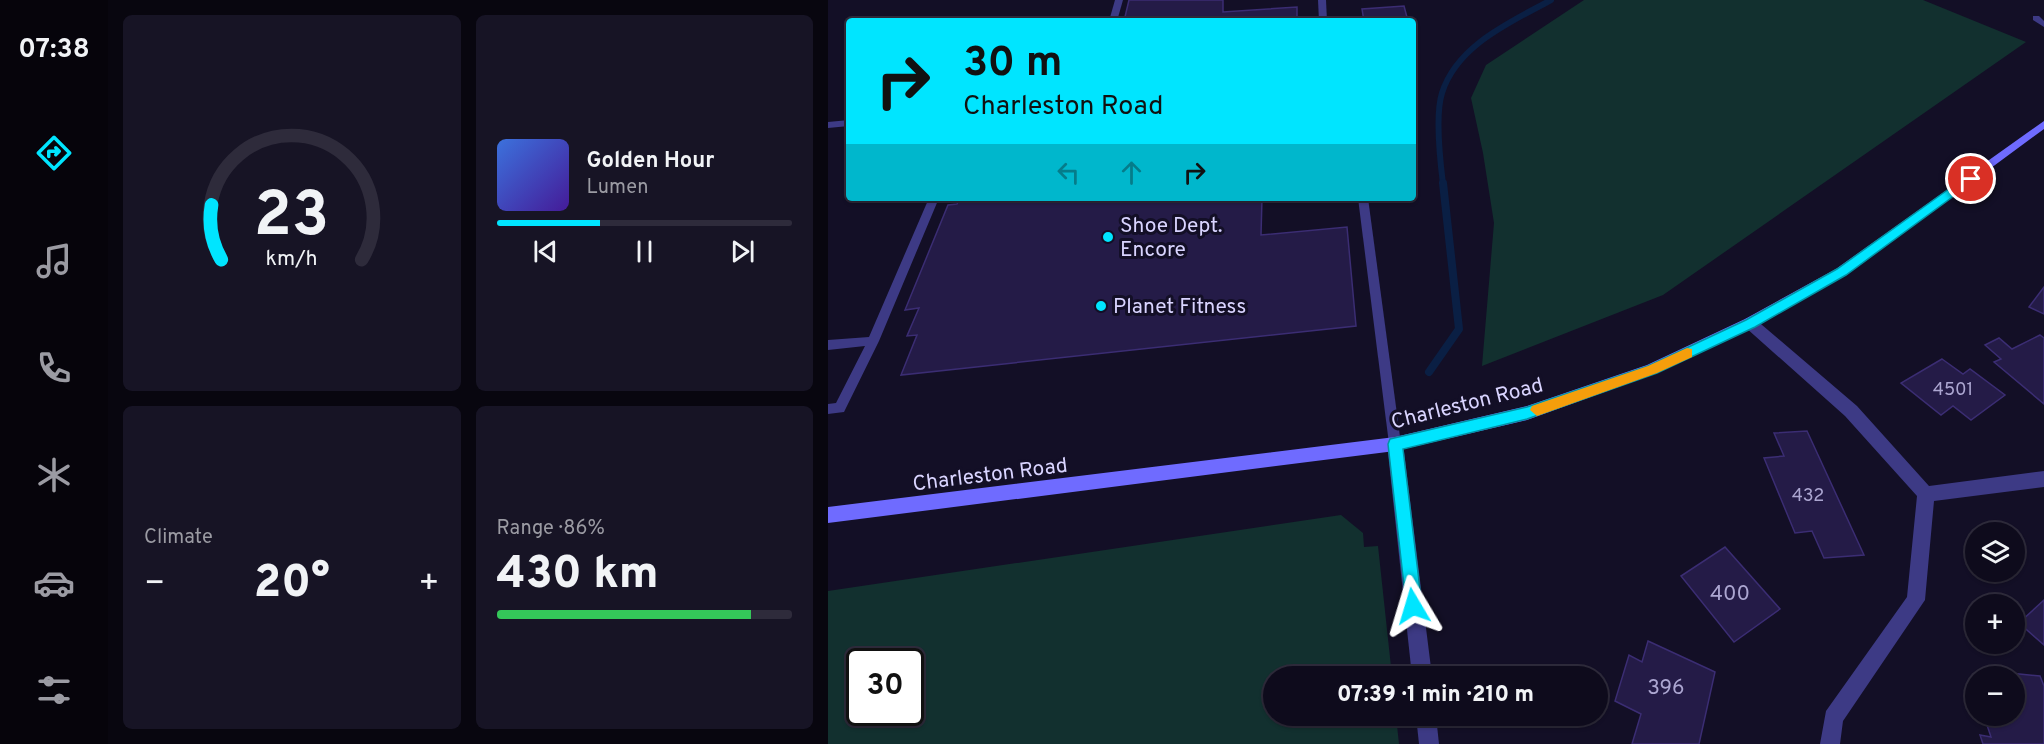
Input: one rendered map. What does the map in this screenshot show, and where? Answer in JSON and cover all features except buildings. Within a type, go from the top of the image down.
[{"type":"main road","name":"Charleston Road","points":[[828,516],[1395,444],[1527,413],[1652,369],[1750,323],[1841,272],[2044,124]]},
{"type":"street","points":[[1750,323],[1851,411],[1926,494],[1916,600],[1833,718],[1830,744]]},
{"type":"street","points":[[1395,444],[1421,666]]},
{"type":"street","points":[[1926,494],[2044,479]]},
{"type":"street","points":[[1427,726],[1429,744]]},
{"type":"lane","points":[[1114,18],[1119,0]]},
{"type":"lane","points":[[1322,0],[1323,18]]},
{"type":"lane","points":[[2036,18],[2044,25]]},
{"type":"lane","points":[[828,125],[846,123]]},
{"type":"lane","points":[[828,409],[840,408],[873,341],[933,201]]},
{"type":"lane","points":[[1363,201],[1395,444]]},
{"type":"lane","points":[[828,345],[873,341]]},
{"type":"green space","points":[[1584,0],[1923,0],[2026,42],[1663,295],[1482,366],[1494,223],[1483,153],[1471,98],[1486,65]]},
{"type":"green space","points":[[1341,515],[1363,533],[1364,547],[1378,546],[1391,666],[1263,666],[1263,726],[1397,726],[1399,744],[828,744],[828,591]]},
{"type":"waterway","points":[[1443,184],[1439,113],[1442,93],[1449,76],[1460,61],[1487,37],[1551,0]]},
{"type":"waterway","points":[[1429,372],[1459,329],[1443,183]]},
{"type":"slow traffic","points":[[1537,410],[1652,369],[1687,353]]},
{"type":"place","name":"Shoe Dept. Encore","points":[[1108,237]]},
{"type":"place","name":"Planet Fitness","points":[[1101,306]]},
{"type":"route","points":[[1413,606],[1395,444],[1527,413],[1652,369],[1750,323],[1841,272],[1971,179]]}]
